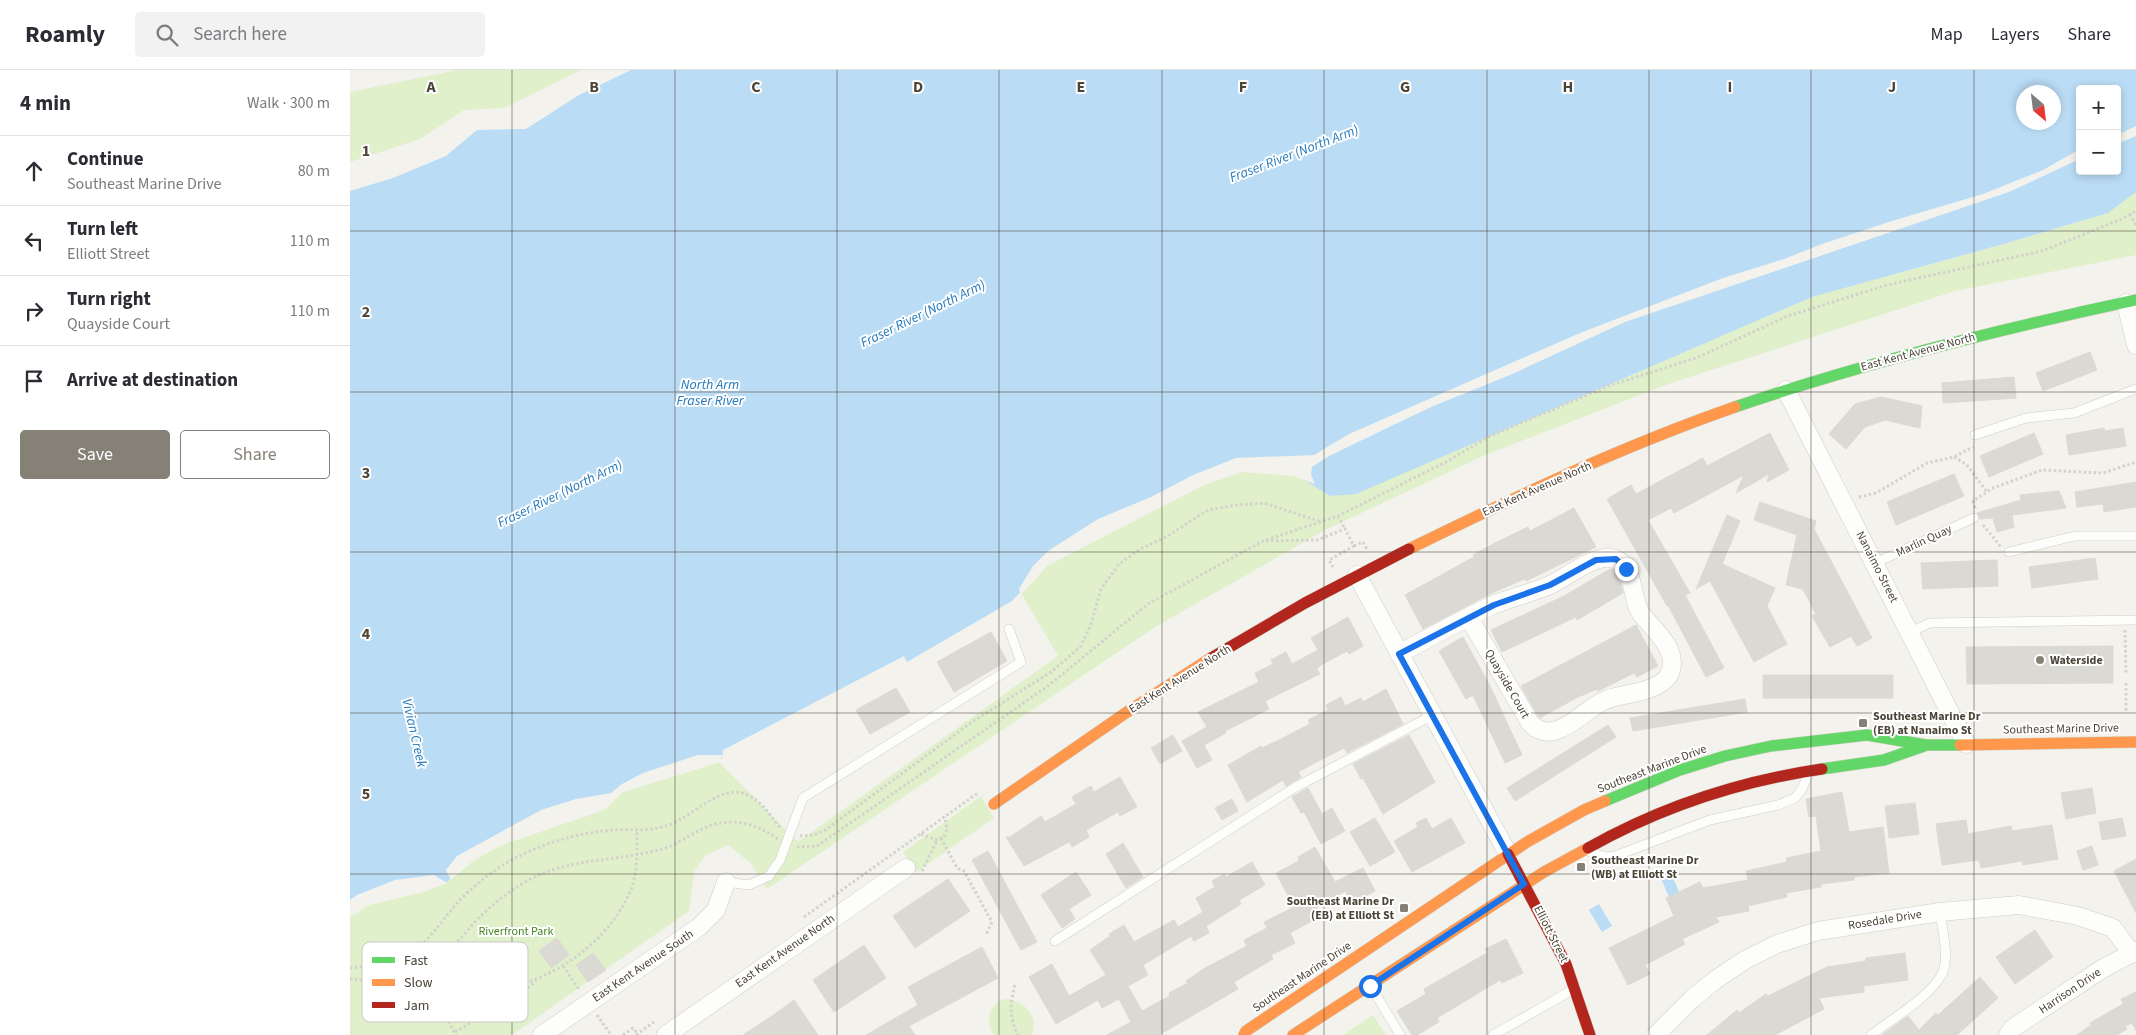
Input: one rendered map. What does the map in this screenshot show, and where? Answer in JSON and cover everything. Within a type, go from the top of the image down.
[{"type":"main road","name":"East Kent Avenue North","points":[[994,804],[1182,676],[1357,575],[1521,495],[1655,436],[1786,390],[1966,338],[2131,302]]},
{"type":"main road","name":"Southeast Marine Drive","points":[[1244,1035],[1246,1031],[1508,854],[1584,810],[1630,789],[1725,756],[1771,746],[1867,735],[1926,745],[2136,742]]},
{"type":"main road","name":"Southeast Marine Drive","points":[[1293,1035],[1524,884],[1580,850],[1618,831],[1692,800],[1780,775],[1884,760],[1926,745]]},
{"type":"main road","name":"Elliott Street","points":[[1508,854],[1552,934],[1576,988],[1590,1035]]},
{"type":"street","points":[[2131,302],[2136,344]]},
{"type":"street","name":"Nanaimo Street","points":[[1786,390],[1966,744]]},
{"type":"street","name":"Quayside Court","points":[[1399,654],[1494,605],[1550,585],[1596,560],[1616,559],[1622,563],[1629,575],[1638,608],[1669,650],[1671,670],[1654,687],[1608,699],[1557,730],[1540,731],[1530,723],[1470,618]]},
{"type":"street","name":"Elliott Street","points":[[1357,575],[1508,854]]},
{"type":"street","name":"East Kent Avenue North","points":[[666,1035],[906,868]]},
{"type":"street","name":"East Kent Avenue South","points":[[542,1035],[700,927],[716,910],[726,882]]},
{"type":"street","name":"Rosedale Drive","points":[[1656,1035],[1715,980],[1745,960],[1777,944],[1818,931],[1940,912],[2019,905],[2078,916],[2113,928],[2134,952]]},
{"type":"street","name":"Harrison Drive","points":[[2008,1035],[2013,1028],[2102,969],[2134,952]]},
{"type":"lane","points":[[1975,435],[2026,418],[2074,413],[2136,389]]},
{"type":"lane","name":"Marlin Quay","points":[[1875,564],[1974,518]]},
{"type":"lane","points":[[2009,552],[2075,536],[2136,536]]},
{"type":"lane","points":[[1910,632],[1930,623],[2136,620]]},
{"type":"lane","points":[[726,882],[749,884],[769,876],[780,860],[792,834],[803,798],[1021,662],[1009,629]]},
{"type":"lane","points":[[1055,941],[1294,788],[1433,715]]},
{"type":"lane","points":[[1580,850],[1606,857],[1615,856],[1710,820],[1778,805],[1795,798],[1802,790],[1810,771]]},
{"type":"lane","points":[[1871,1035],[1924,995],[1942,974],[1944,957],[1940,912]]},
{"type":"lane","points":[[1370,986],[1400,1035]]},
{"type":"lane","points":[[1493,1035],[1576,988]]},
{"type":"path","points":[[1345,529],[1317,540],[1263,541],[1338,516],[1446,462],[1488,437],[1611,385],[1696,358],[1788,316],[1887,285],[2042,251],[2136,211]]},
{"type":"path","points":[[2130,214],[2136,225]]},
{"type":"path","points":[[1859,497],[1876,493],[1927,462],[1954,457],[1978,444],[1975,435]]},
{"type":"path","points":[[1954,457],[1967,465],[1987,492]]},
{"type":"path","points":[[2009,552],[1998,544],[1984,526],[1974,518],[1973,501],[1994,488],[2042,470],[2103,473],[2136,462]]},
{"type":"path","points":[[424,942],[474,886],[527,852],[561,838],[613,830],[637,831],[668,826],[688,816],[716,797],[733,791],[753,797],[781,830],[802,837],[813,836],[824,831],[972,722],[1050,672],[1080,647],[1090,627],[1101,589],[1119,564],[1140,549],[1166,537],[1208,510],[1236,505],[1264,503],[1320,521]]},
{"type":"path","points":[[1338,516],[1354,546]]},
{"type":"path","points":[[1333,567],[1329,560],[1354,546],[1363,542],[1367,549]]},
{"type":"path","points":[[2125,620],[2126,673]]},
{"type":"path","points":[[2126,683],[2126,713]]},
{"type":"path","points":[[891,856],[982,790]]},
{"type":"path","points":[[921,834],[937,840],[942,838],[947,829],[946,817]]},
{"type":"path","points":[[528,982],[537,980],[564,966],[584,950],[614,920],[632,886],[637,854],[637,831]]},
{"type":"path","points":[[942,838],[957,868],[964,871],[992,922],[986,936]]},
{"type":"path","points":[[564,966],[583,995]]},
{"type":"path","points":[[528,988],[537,980]]},
{"type":"path","points":[[1015,985],[1010,1010],[1012,1023],[1018,1035]]},
{"type":"path","points":[[600,1020],[611,1035]]},
{"type":"path","points":[[449,1022],[455,1034],[475,1022]]},
{"type":"path","points":[[623,1035],[633,1028],[638,1034]]},
{"type":"green space","points":[[457,70],[581,70],[504,108],[464,110],[420,139],[350,162],[350,92]]},
{"type":"green space","name":"Riverfront Park","points":[[2076,172],[2076,175],[2121,175],[2136,191],[2136,255],[1955,291],[1668,384],[1483,456],[1325,530],[1155,627],[767,889],[750,863],[728,845],[705,856],[694,872],[689,911],[512,1035],[350,1035],[350,914],[370,903],[464,864],[502,844],[622,789],[717,760],[798,842],[1058,656],[1021,593],[1046,564],[1203,484]],"holes":[[[2130,196],[2108,213],[1812,297],[1382,482],[1829,286]]]},
{"type":"green space","points":[[981,796],[994,818],[916,872],[903,852]]},
{"type":"green space","points":[[1004,999],[1018,1002],[1028,1010],[1033,1021],[1032,1035],[994,1035],[989,1024],[990,1014],[995,1006]]},
{"type":"green space","points":[[1373,1015],[1386,1035],[1343,1035]]},
{"type":"water","name":"North Arm Fraser River","points":[[631,70],[2136,70],[2136,192],[2108,213],[1812,297],[1356,494],[1330,496],[1295,474],[1241,469],[1203,484],[1046,564],[1012,601],[907,662],[904,656],[723,750],[722,759],[622,789],[502,844],[464,864],[448,881],[420,892],[370,903],[350,914],[350,191],[393,178],[446,156],[477,130],[526,129],[579,95]]},
{"type":"water","points":[[1670,871],[1679,892],[1669,897],[1660,876]]},
{"type":"water","points":[[1599,904],[1612,926],[1602,932],[1589,910]]},
{"type":"pier","points":[[2136,126],[2136,136],[2121,142],[2121,133]]},
{"type":"pier","points":[[2076,151],[2076,161],[2009,192],[1625,322],[1510,375],[1431,407],[1329,456],[1312,467],[1311,475],[1315,484],[1294,476],[1242,472],[1204,485],[1047,566],[1021,595],[1019,589],[1033,566],[1048,551],[1098,519],[1151,497],[1193,475],[1236,458],[1314,455],[1349,434],[1580,333],[1723,278],[1895,220],[1983,194],[2043,170]]},
{"type":"pier","points":[[698,755],[722,755],[721,762],[623,792],[604,810],[502,845],[473,861],[451,880],[446,870],[457,856],[541,810],[576,799],[611,793],[622,784],[643,773]]},
{"type":"pier","points":[[434,875],[447,883],[424,892],[369,905],[350,917],[350,900],[357,895],[395,880]]},
{"type":"building","points":[[2090,352],[2097,370],[2043,391],[2036,373]]},
{"type":"building","points":[[2014,377],[2016,398],[1943,403],[1942,383]]},
{"type":"building","points":[[1881,397],[1922,406],[1920,428],[1885,420],[1865,427],[1846,449],[1829,434],[1855,404]]},
{"type":"building","points":[[2104,428],[2105,431],[2123,428],[2126,446],[2069,455],[2066,435]]},
{"type":"building","points":[[1770,433],[1789,470],[1767,482],[1769,474],[1736,493],[1744,475],[1674,513],[1671,508],[1648,520],[1690,593],[1685,595],[1724,668],[1706,677],[1668,605],[1607,499],[1631,485],[1636,494],[1703,458],[1707,466]]},
{"type":"building","points":[[2034,433],[2043,454],[1989,477],[1980,456]]},
{"type":"building","points":[[1954,474],[1964,496],[1896,525],[1887,502]]},
{"type":"building","points":[[2136,482],[2136,507],[2104,512],[2103,504],[2077,507],[2075,492]]},
{"type":"building","points":[[2059,491],[2066,508],[2012,515],[2014,527],[1997,532],[1993,518],[1980,519],[1977,513],[2021,500],[2020,495]]},
{"type":"building","points":[[1760,502],[1816,521],[1814,529],[1872,638],[1857,646],[1851,636],[1830,647],[1812,616],[1816,614],[1803,589],[1786,585],[1797,535],[1754,520]]},
{"type":"building","points":[[1574,508],[1596,547],[1526,581],[1524,579],[1492,593],[1423,629],[1405,595],[1474,557],[1473,555],[1495,543],[1528,527],[1530,531]]},
{"type":"building","points":[[1727,515],[1740,521],[1722,564],[1775,588],[1767,606],[1787,644],[1754,662],[1710,581],[1696,589]]},
{"type":"building","points":[[2095,558],[2098,579],[2032,588],[2029,567]]},
{"type":"building","points":[[1997,560],[1998,586],[1923,589],[1921,563]]},
{"type":"building","points":[[1610,569],[1613,570],[1620,582],[1623,593],[1577,620],[1576,617],[1502,652],[1491,630],[1564,596]]},
{"type":"building","points":[[1348,617],[1363,646],[1349,654],[1347,651],[1321,665],[1317,669],[1320,674],[1265,701],[1269,709],[1225,731],[1226,733],[1204,745],[1212,760],[1197,768],[1182,741],[1207,727],[1198,712],[1259,682],[1255,673],[1273,664],[1271,660],[1286,652],[1292,664],[1318,650],[1311,638]]},
{"type":"building","points":[[1636,625],[1658,666],[1637,677],[1634,673],[1598,691],[1597,689],[1576,698],[1540,718],[1538,716],[1521,686]]},
{"type":"building","points":[[991,632],[1007,661],[954,692],[937,662]]},
{"type":"building","points":[[1463,637],[1490,686],[1522,755],[1505,763],[1473,695],[1466,699],[1439,651]]},
{"type":"building","name":"Waterside","points":[[2113,646],[2113,683],[1967,684],[1966,647]]},
{"type":"building","points":[[1763,675],[1893,675],[1893,698],[1763,698]]},
{"type":"building","points":[[896,688],[910,712],[870,734],[856,710]]},
{"type":"building","points":[[1386,689],[1403,724],[1347,753],[1344,748],[1328,756],[1298,772],[1301,777],[1286,786],[1283,780],[1247,802],[1228,765],[1261,746],[1262,748],[1310,724],[1308,720],[1328,710],[1326,705],[1341,697],[1345,706],[1361,698],[1363,702]]},
{"type":"building","points":[[1745,699],[1747,712],[1633,731],[1630,718]]},
{"type":"building","points":[[1608,725],[1616,737],[1515,801],[1507,788]]},
{"type":"building","points":[[1173,735],[1182,751],[1160,764],[1151,748]]},
{"type":"building","points":[[1409,735],[1435,782],[1383,814],[1353,764]]},
{"type":"building","points":[[1120,777],[1137,807],[1120,816],[1118,812],[1086,830],[1089,837],[1072,847],[1069,842],[1024,866],[1006,837],[1010,837],[1041,816],[1045,822],[1076,804],[1072,797],[1091,786],[1094,792]]},
{"type":"building","points":[[1308,788],[1322,814],[1332,808],[1345,831],[1321,844],[1304,812],[1301,813],[1292,797]]},
{"type":"building","points":[[2092,788],[2096,813],[2066,819],[2061,793]]},
{"type":"building","points":[[1842,792],[1849,832],[1883,827],[1889,873],[1854,877],[1854,880],[1821,884],[1821,887],[1786,893],[1787,897],[1748,906],[1749,911],[1716,917],[1719,922],[1682,939],[1685,944],[1645,965],[1650,974],[1628,985],[1609,948],[1674,916],[1666,898],[1700,882],[1703,888],[1748,880],[1746,871],[1787,862],[1786,858],[1821,851],[1816,816],[1809,817],[1806,799]]},
{"type":"building","points":[[1232,799],[1238,811],[1222,820],[1215,808]]},
{"type":"building","points":[[1915,803],[1919,834],[1889,838],[1885,806]]},
{"type":"building","points":[[1375,818],[1395,852],[1370,866],[1350,832]]},
{"type":"building","points":[[1426,818],[1432,829],[1451,818],[1465,843],[1412,872],[1394,841],[1418,827],[1416,823]]},
{"type":"building","points":[[2122,818],[2126,836],[2102,840],[2099,822]]},
{"type":"building","points":[[1966,820],[1968,834],[2011,826],[2012,831],[2052,825],[2058,859],[2023,865],[2022,861],[1981,868],[1979,860],[1942,865],[1936,824]]},
{"type":"building","points":[[1123,843],[1143,877],[1126,888],[1106,854]]},
{"type":"building","points":[[2092,846],[2098,865],[2083,870],[2077,851]]},
{"type":"building","points":[[1315,847],[1335,882],[1363,868],[1375,891],[1352,904],[1345,891],[1315,909],[1319,917],[1290,933],[1295,943],[1271,955],[1273,959],[1234,982],[1238,989],[1159,1035],[1107,1035],[1131,1022],[1119,999],[1102,1008],[1098,1000],[1056,1024],[1029,977],[1052,964],[1069,996],[1106,975],[1090,950],[1110,936],[1109,934],[1124,925],[1134,942],[1174,920],[1178,927],[1203,912],[1196,898],[1215,887],[1212,881],[1224,874],[1226,877],[1252,862],[1265,885],[1239,900],[1241,904],[1206,926],[1209,933],[1194,941],[1191,936],[1143,965],[1148,975],[1128,986],[1142,1011],[1170,996],[1169,993],[1188,983],[1186,981],[1205,968],[1247,946],[1244,940],[1267,928],[1264,922],[1294,907],[1276,873],[1299,861],[1298,857]]},
{"type":"building","points":[[988,851],[1037,942],[1021,950],[972,860]]},
{"type":"building","points":[[2136,859],[2136,913],[2114,871]]},
{"type":"building","points":[[1076,872],[1091,895],[1069,909],[1075,919],[1062,928],[1041,895]]},
{"type":"building","points":[[948,879],[970,911],[915,948],[893,916]]},
{"type":"building","points":[[2035,930],[2053,957],[2015,984],[1996,957]]},
{"type":"building","points":[[557,938],[569,955],[551,968],[539,951]]},
{"type":"building","points":[[1506,939],[1523,973],[1502,983],[1500,980],[1437,1018],[1439,1022],[1417,1035],[1412,1035],[1397,1011],[1426,994],[1424,989],[1487,953],[1485,949]]},
{"type":"building","points":[[864,945],[886,978],[834,1012],[813,980]]},
{"type":"building","points":[[982,947],[998,978],[909,1026],[915,1035],[866,1035],[918,1005],[908,987]]},
{"type":"building","points":[[593,953],[606,970],[588,982],[576,965]]},
{"type":"building","points":[[1905,953],[1908,980],[1864,986],[1864,992],[1819,998],[1824,1009],[1775,1035],[1707,1035],[1737,1010],[1739,1013],[1766,994],[1768,996],[1827,967],[1866,961],[1866,958]]},
{"type":"building","points":[[1980,977],[1998,998],[1957,1035],[1882,1035],[1908,1016],[1919,1030],[1936,1013],[1938,1015]]},
{"type":"building","points":[[2136,992],[2136,1031],[2132,1023],[2125,1026],[2127,1029],[2117,1035],[2077,1035],[2091,1025],[2090,1023],[2123,1004],[2121,999]]},
{"type":"building","points":[[794,1000],[818,1035],[743,1035],[772,1016]]},
{"type":"traffic: fast","points":[[1735,407],[1884,361],[2136,300]]},
{"type":"traffic: fast","points":[[1605,801],[1680,770],[1725,756],[1771,746],[1867,735],[1926,745],[1960,745]]},
{"type":"traffic: fast","points":[[1822,769],[1884,760],[1924,746]]},
{"type":"traffic: slow","points":[[1409,549],[1489,510],[1611,455],[1735,407]]},
{"type":"traffic: slow","points":[[994,804],[1127,712],[1211,658]]},
{"type":"traffic: slow","points":[[1960,745],[2136,742]]},
{"type":"traffic: slow","points":[[1244,1035],[1246,1031],[1527,842],[1584,810],[1605,801]]},
{"type":"traffic: slow","points":[[1293,1035],[1544,872],[1588,848]]},
{"type":"traffic: jam","points":[[1211,658],[1305,603],[1409,549]]},
{"type":"traffic: jam","points":[[1588,848],[1616,833],[1672,808],[1731,788],[1822,769]]},
{"type":"traffic: jam","points":[[1508,854],[1566,964],[1590,1035]]},
{"type":"place","name":"Waterside","points":[[2040,660]]},
{"type":"place","name":"Southeast Marine Dr (EB) at Nanaimo St","points":[[1863,723]]},
{"type":"place","name":"Southeast Marine Dr (WB) at Elliott St","points":[[1581,867]]},
{"type":"place","name":"Southeast Marine Dr (EB) at Elliott St","points":[[1404,908]]},
{"type":"route","points":[[1370,986],[1524,884],[1399,654],[1494,605],[1550,585],[1596,560],[1602,558],[1616,559],[1626,569]]},
{"type":"water label","name":"Fraser River (North Arm)","points":[[1294,154]]},
{"type":"water label","name":"Fraser River (North Arm)","points":[[923,314]]},
{"type":"water label","name":"Fraser River (North Arm)","points":[[560,494]]},
{"type":"water label","name":"Vivian Creek","points":[[414,733]]}]
